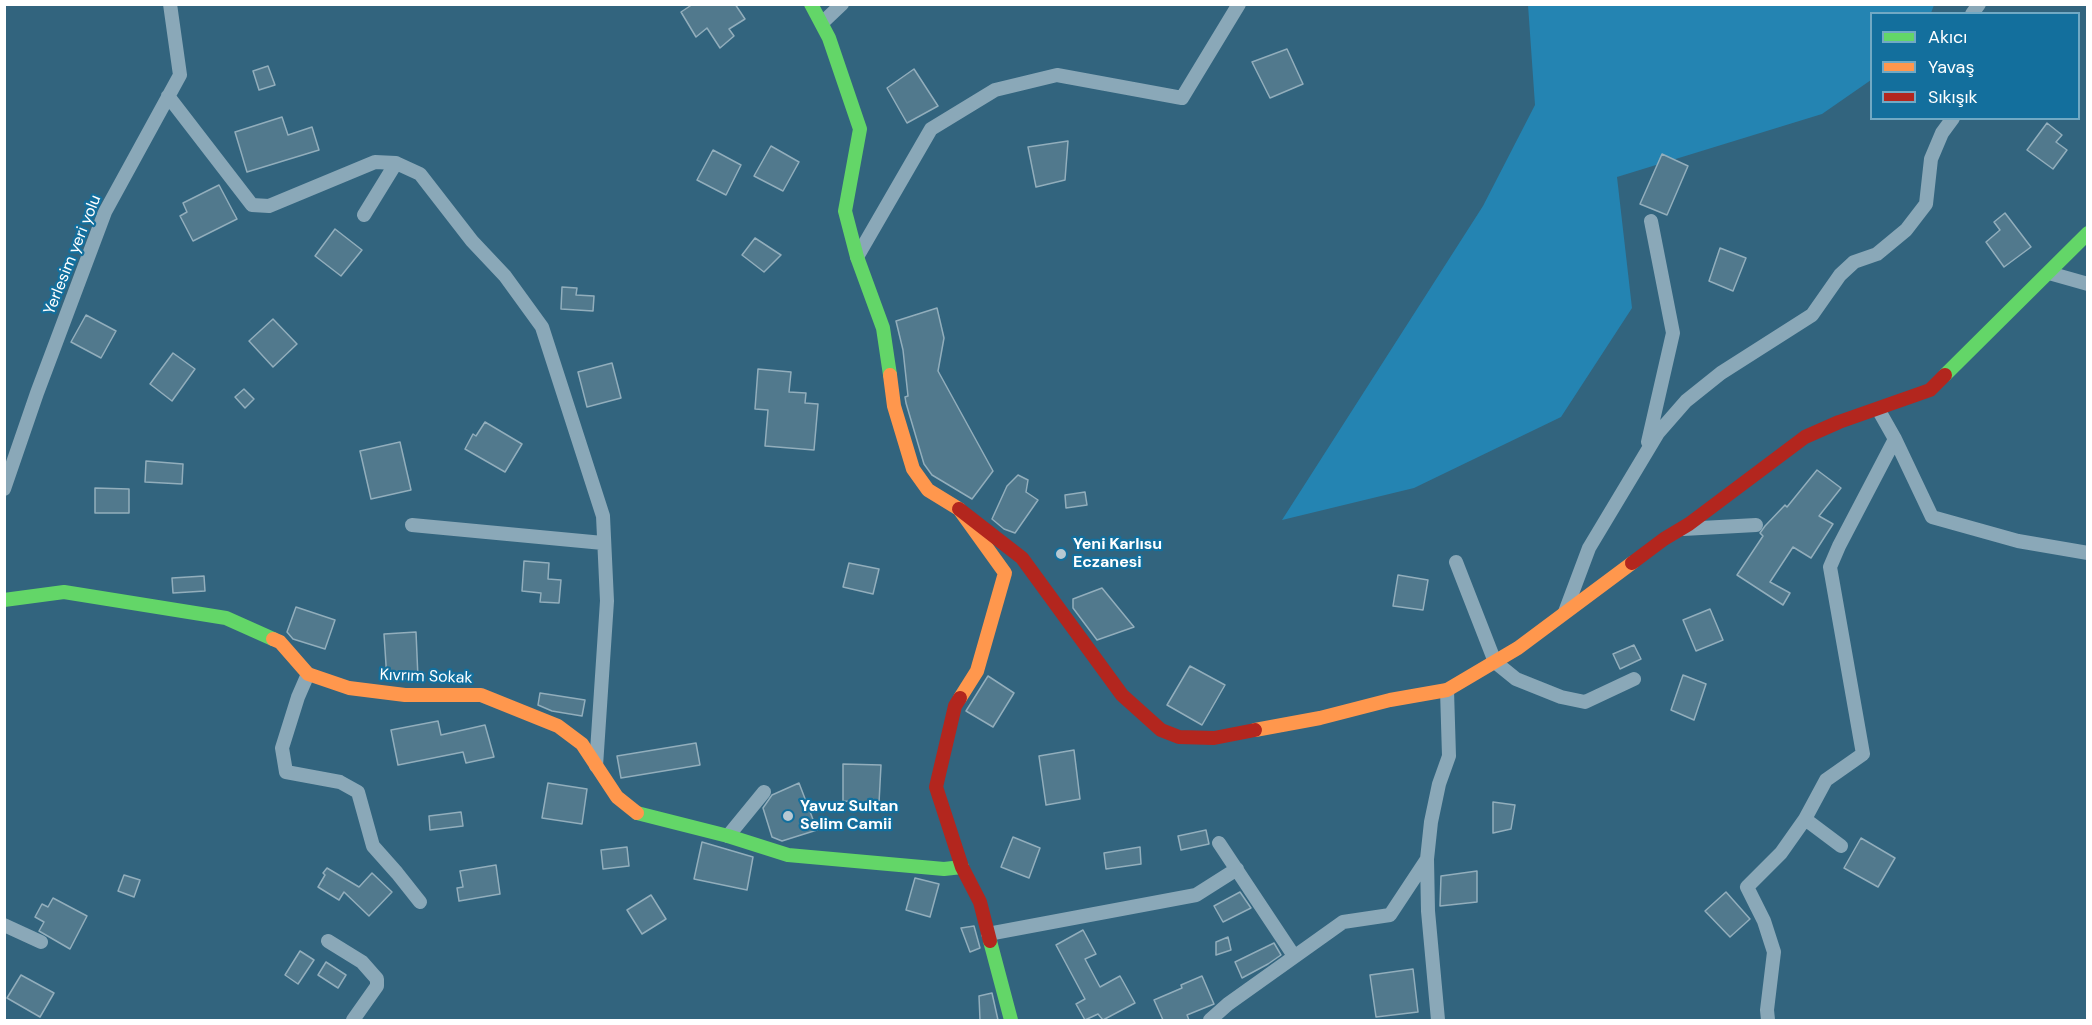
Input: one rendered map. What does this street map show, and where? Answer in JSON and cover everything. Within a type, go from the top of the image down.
[{"type":"street","name":"Yerlesim yeri yolu","points":[[4,489],[37,393],[105,212],[180,75],[170,4]]},
{"type":"street","points":[[811,4],[822,23],[841,68],[860,129],[845,211],[857,257],[883,328],[894,406],[913,468],[928,490],[959,509],[1022,558],[1122,695],[1161,730],[1179,737],[1214,738],[1447,690],[1518,648],[1805,437],[1839,422],[1930,390],[2088,233]]},
{"type":"street","points":[[822,23],[842,4]]},
{"type":"street","points":[[857,257],[931,129],[995,90],[1057,75],[1182,98],[1239,4]]},
{"type":"street","points":[[168,96],[252,205],[269,206],[375,162],[396,163],[420,174],[472,241],[505,276],[543,327],[603,516],[607,601],[596,766]]},
{"type":"street","points":[[1564,614],[1589,548],[1658,433],[1686,401],[1721,373],[1812,315],[1840,275],[1854,262],[1877,254],[1906,230],[1926,204],[1931,159],[1942,133],[1952,120]]},
{"type":"street","points":[[364,215],[396,163]]},
{"type":"street","points":[[1644,456],[1662,386],[1672,333],[1651,221]]},
{"type":"street","points":[[2049,273],[2088,284]]},
{"type":"street","points":[[1878,409],[1932,517],[2019,541],[2088,553]]},
{"type":"street","points":[[1768,1020],[1767,1010],[1774,952],[1764,921],[1747,887],[1781,853],[1805,819],[1826,780],[1863,754],[1830,567],[1895,439]]},
{"type":"street","points":[[959,509],[1005,573],[977,671],[955,706],[936,787],[962,867],[980,902],[1011,1020]]},
{"type":"street","points":[[412,525],[603,543]]},
{"type":"street","points":[[1680,529],[1756,525]]},
{"type":"street","points":[[1456,562],[1495,662],[1516,679],[1562,697],[1585,702],[1634,679]]},
{"type":"street","name":"Kıvrım Sokak","points":[[4,600],[64,592],[226,618],[280,642],[309,674],[349,688],[405,695],[481,695],[558,726],[582,744],[616,797],[639,814],[728,836],[788,855],[944,868],[962,867]]},
{"type":"street","points":[[309,674],[298,697],[282,748],[286,772],[340,782],[357,792],[373,846],[420,902]]},
{"type":"street","points":[[1438,1020],[1428,911],[1427,859],[1431,822],[1439,784],[1449,756],[1447,690]]},
{"type":"street","points":[[728,836],[764,792]]},
{"type":"street","points":[[1805,819],[1841,846]]},
{"type":"street","points":[[1219,843],[1294,956]]},
{"type":"street","points":[[1210,1020],[1228,1004],[1343,922],[1390,915],[1427,859]]},
{"type":"street","points":[[988,934],[1196,895],[1237,869]]},
{"type":"street","points":[[4,925],[41,942]]},
{"type":"street","points":[[328,941],[362,962],[377,979],[376,986],[353,1020]]},
{"type":"shaded area","points":[[1528,5],[1934,5],[1931,12],[1870,12],[1870,81],[1822,114],[1617,177],[1632,308],[1561,417],[1414,488],[1282,520],[1483,206],[1535,105]]},
{"type":"building","points":[[693,4],[735,4],[745,19],[729,29],[734,36],[720,48],[707,28],[696,37],[681,12]]},
{"type":"building","points":[[1287,49],[1303,84],[1270,98],[1252,62]]},
{"type":"building","points":[[268,66],[275,85],[259,90],[253,71]]},
{"type":"building","points":[[914,69],[938,106],[907,123],[887,88]]},
{"type":"building","points":[[282,117],[288,135],[312,127],[319,150],[247,172],[235,132]]},
{"type":"building","points":[[2047,123],[2062,135],[2056,142],[2067,150],[2053,169],[2027,150]]},
{"type":"building","points":[[1068,141],[1065,180],[1036,187],[1028,147]]},
{"type":"building","points":[[771,146],[799,162],[783,191],[754,176]]},
{"type":"building","points":[[713,150],[741,165],[726,195],[697,180]]},
{"type":"building","points":[[1662,154],[1688,166],[1667,215],[1640,204]]},
{"type":"building","points":[[219,185],[237,219],[193,241],[180,216],[187,212],[183,203]]},
{"type":"building","points":[[2005,213],[2031,247],[2004,267],[1986,242],[2000,230],[1994,222]]},
{"type":"building","points":[[335,229],[362,250],[341,276],[315,256]]},
{"type":"building","points":[[755,238],[781,255],[764,272],[742,255]]},
{"type":"building","points":[[1720,248],[1746,258],[1733,291],[1709,281]]},
{"type":"building","points":[[562,287],[577,288],[576,295],[594,296],[593,311],[561,309]]},
{"type":"building","points":[[937,308],[944,338],[938,371],[993,471],[972,499],[932,475],[924,464],[906,403],[905,397],[908,396],[903,350],[896,321]]},
{"type":"building","points":[[86,315],[116,331],[101,358],[71,342]]},
{"type":"building","points":[[273,319],[297,344],[273,367],[249,341]]},
{"type":"building","points":[[173,353],[195,369],[172,401],[150,384]]},
{"type":"building","points":[[612,363],[621,398],[587,407],[578,372]]},
{"type":"building","points":[[758,369],[791,372],[789,392],[806,393],[805,403],[818,404],[814,450],[765,446],[768,410],[755,409]]},
{"type":"building","points":[[244,389],[254,399],[245,408],[235,397]]},
{"type":"building","points":[[485,422],[522,444],[505,472],[465,449],[473,434],[476,436]]},
{"type":"building","points":[[400,442],[411,490],[371,499],[360,451]]},
{"type":"building","points":[[146,461],[183,464],[182,484],[145,482]]},
{"type":"building","points":[[1817,470],[1841,488],[1819,516],[1833,524],[1811,558],[1793,547],[1770,582],[1790,593],[1783,605],[1737,575],[1763,536],[1760,533],[1765,526],[1785,505],[1787,507]]},
{"type":"building","points":[[1018,475],[1028,480],[1026,492],[1038,500],[1015,533],[1004,529],[992,519],[1007,486]]},
{"type":"building","points":[[95,488],[129,489],[129,513],[95,513]]},
{"type":"building","points":[[1085,492],[1087,505],[1066,508],[1065,495]]},
{"type":"building","points":[[524,561],[549,563],[548,579],[561,580],[559,603],[540,602],[541,593],[522,591]]},
{"type":"building","points":[[849,563],[879,569],[873,594],[843,587]]},
{"type":"building","points":[[1398,575],[1428,580],[1423,610],[1393,606]]},
{"type":"building","points":[[204,576],[205,591],[173,593],[172,578]]},
{"type":"building","points":[[1102,588],[1134,627],[1097,640],[1073,608],[1073,599]]},
{"type":"building","points":[[296,607],[335,620],[325,649],[293,639],[287,632]]},
{"type":"building","points":[[1710,609],[1723,640],[1696,651],[1683,620]]},
{"type":"building","points":[[416,632],[418,678],[387,680],[384,634]]},
{"type":"building","points":[[1634,645],[1641,659],[1620,669],[1613,654]]},
{"type":"building","points":[[1190,666],[1225,685],[1202,725],[1167,705]]},
{"type":"building","points":[[1683,675],[1706,684],[1694,720],[1671,710]]},
{"type":"building","points":[[988,676],[1014,693],[993,727],[966,711]]},
{"type":"building","points":[[540,693],[585,700],[582,716],[552,711],[538,705]]},
{"type":"building","points":[[438,721],[441,735],[485,725],[494,757],[466,763],[463,752],[398,765],[391,730]]},
{"type":"building","points":[[696,743],[700,765],[621,778],[617,756]]},
{"type":"building","points":[[1074,750],[1080,799],[1046,805],[1039,756]]},
{"type":"building","points":[[843,764],[881,765],[879,803],[843,801]]},
{"type":"building","points":[[548,783],[587,789],[582,824],[542,818]]},
{"type":"building","name":"Yavuz Sultan Selim Camii","points":[[799,783],[817,830],[782,841],[772,837],[763,808],[772,795]]},
{"type":"building","points":[[1493,802],[1515,805],[1511,829],[1493,833]]},
{"type":"building","points":[[461,812],[463,826],[430,830],[429,816]]},
{"type":"building","points":[[1206,830],[1209,844],[1181,850],[1178,836]]},
{"type":"building","points":[[1013,837],[1040,848],[1029,878],[1001,867]]},
{"type":"building","points":[[1861,838],[1895,858],[1878,887],[1844,868]]},
{"type":"building","points":[[702,842],[753,857],[747,890],[694,879]]},
{"type":"building","points":[[627,847],[629,866],[603,869],[601,850]]},
{"type":"building","points":[[1140,847],[1141,864],[1106,869],[1104,853]]},
{"type":"building","points":[[496,865],[500,894],[459,901],[457,888],[463,887],[460,871]]},
{"type":"building","points":[[327,868],[359,887],[372,873],[392,892],[369,916],[344,892],[339,900],[318,887]]},
{"type":"building","points":[[1477,871],[1477,902],[1440,906],[1441,876]]},
{"type":"building","points":[[124,875],[140,880],[134,897],[118,891]]},
{"type":"building","points":[[915,878],[939,884],[930,917],[906,910]]},
{"type":"building","points":[[1240,892],[1251,908],[1223,922],[1214,906]]},
{"type":"building","points":[[1726,892],[1750,919],[1730,937],[1705,911]]},
{"type":"building","points":[[651,895],[666,919],[642,934],[627,910]]},
{"type":"building","points":[[53,898],[87,916],[70,949],[39,931],[44,922],[35,917],[42,904],[48,907]]},
{"type":"building","points":[[974,926],[980,948],[970,952],[961,928]]},
{"type":"building","points":[[1083,930],[1096,954],[1085,959],[1100,987],[1120,976],[1135,1003],[1103,1020],[1098,1014],[1085,1020],[1076,1004],[1085,999],[1056,945]]},
{"type":"building","points":[[1228,937],[1231,950],[1216,955],[1216,942]]},
{"type":"building","points":[[1274,943],[1281,955],[1242,978],[1235,962]]},
{"type":"building","points":[[300,951],[314,960],[298,984],[285,975]]},
{"type":"building","points":[[326,962],[346,975],[338,988],[318,975]]},
{"type":"building","points":[[1413,969],[1418,1012],[1376,1017],[1370,975]]},
{"type":"building","points":[[21,975],[54,993],[40,1017],[7,998]]},
{"type":"building","points":[[1202,976],[1214,1004],[1187,1015],[1189,1020],[1163,1020],[1154,1000]]},
{"type":"building","points":[[992,993],[998,1020],[980,1020],[979,996]]},
{"type":"traffic: fast","points":[[811,4],[829,38],[860,129],[845,211],[857,257],[883,328],[890,375]]},
{"type":"traffic: fast","points":[[1945,375],[2088,233]]},
{"type":"traffic: fast","points":[[4,600],[64,592],[226,618],[273,639]]},
{"type":"traffic: fast","points":[[637,813],[728,836],[788,855],[944,869],[962,867]]},
{"type":"traffic: fast","points":[[990,941],[1011,1020]]},
{"type":"traffic: slow","points":[[890,375],[894,406],[913,469],[928,490],[959,509],[1005,573],[977,671],[960,698]]},
{"type":"traffic: slow","points":[[1255,730],[1320,718],[1390,700],[1447,690],[1518,648],[1632,563]]},
{"type":"traffic: slow","points":[[273,639],[280,642],[308,674],[349,688],[405,695],[481,695],[558,726],[582,744],[617,797],[637,813]]},
{"type":"traffic: jam","points":[[1632,563],[1689,524],[1805,437],[1839,422],[1930,390],[1945,375]]},
{"type":"traffic: jam","points":[[959,509],[1022,558],[1122,695],[1161,730],[1179,737],[1214,738],[1255,730]]},
{"type":"traffic: jam","points":[[960,698],[955,706],[936,787],[962,867],[980,902],[990,941]]},
{"type":"place","name":"Yeni Karlısu Eczanesi","points":[[1061,554]]},
{"type":"place","name":"Yavuz Sultan Selim Camii","points":[[788,816]]}]
